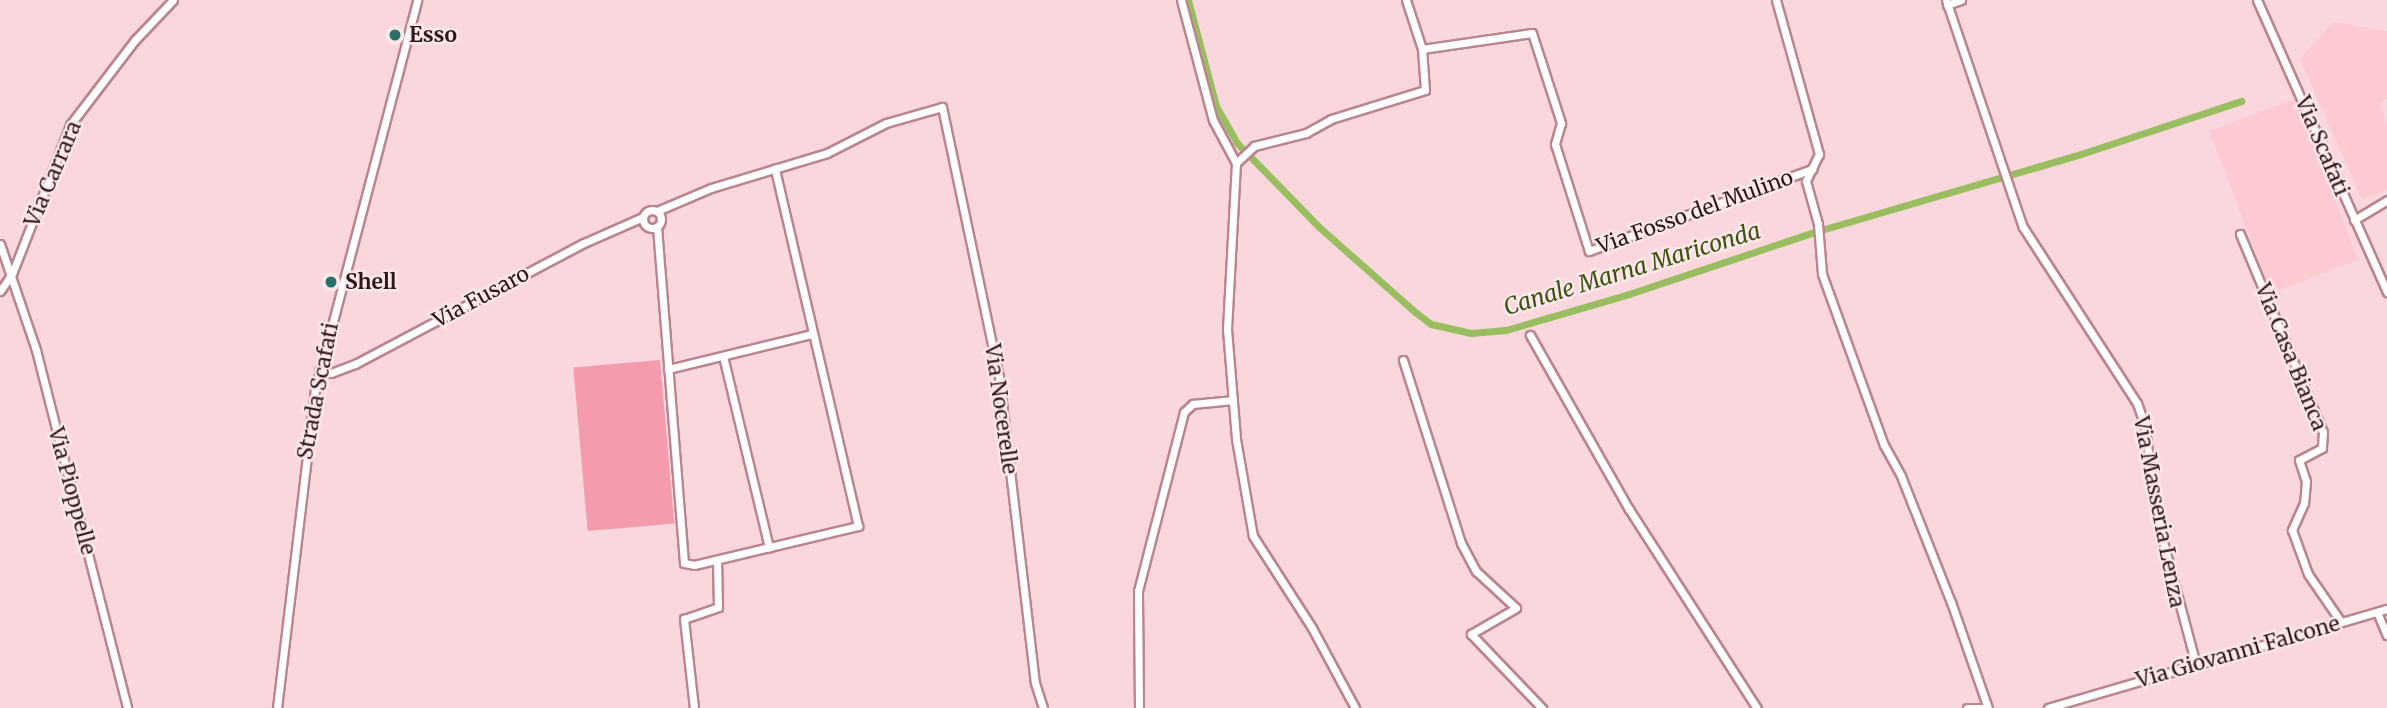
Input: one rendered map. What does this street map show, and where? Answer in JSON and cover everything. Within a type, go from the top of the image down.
[{"type":"street","name":"Via Carrara","points":[[0,291],[12,274],[70,125],[135,40],[173,0]]},
{"type":"street","name":"Strada Scafati","points":[[277,708],[305,440],[319,371],[417,0]]},
{"type":"street","points":[[1181,0],[1213,120],[1238,161],[1227,329],[1233,400],[1253,536],[1312,628],[1355,708]]},
{"type":"street","points":[[1238,161],[1254,146],[1306,134],[1331,119],[1425,90],[1422,48],[1406,0]]},
{"type":"street","name":"Via Fosso del Mulino","points":[[1422,48],[1532,33],[1561,123],[1556,144],[1589,251],[1812,169],[1819,154],[1776,0]]},
{"type":"street","points":[[1946,2],[1961,0]]},
{"type":"street","name":"Via Scafati","points":[[2257,0],[2387,292]]},
{"type":"street","name":"Via Masseria Lenza","points":[[1946,2],[2032,242],[2137,403],[2144,423],[2158,523],[2196,665]]},
{"type":"street","name":"Via Fusaro","points":[[319,371],[341,371],[584,243],[643,217],[648,210],[657,212],[667,204],[827,153],[886,123],[938,107],[944,112]]},
{"type":"street","name":"Via Nocerelle","points":[[944,112],[999,377],[1035,683],[1043,708]]},
{"type":"street","points":[[657,212],[661,220],[657,227],[682,560],[691,566],[858,526],[775,169]]},
{"type":"street","points":[[1812,169],[1806,181],[1818,224],[1822,274],[1884,445],[1901,476],[1951,602],[1988,708]]},
{"type":"street","points":[[2354,220],[2387,200]]},
{"type":"street","points":[[643,217],[648,228],[657,227]]},
{"type":"street","name":"Via Casa Bianca","points":[[2240,234],[2323,432],[2322,449],[2299,460],[2306,481],[2304,503],[2292,530],[2308,574],[2341,622]]},
{"type":"street","name":"Via Pioppelle","points":[[0,244],[36,350],[127,708]]},
{"type":"street","points":[[668,369],[812,334]]},
{"type":"street","points":[[1530,335],[1629,509],[1757,708]]},
{"type":"street","points":[[723,356],[769,548]]},
{"type":"street","points":[[1403,360],[1461,543],[1476,571],[1516,608],[1471,634],[1542,708]]},
{"type":"street","points":[[1139,708],[1138,591],[1184,412],[1193,404],[1233,400]]},
{"type":"street","points":[[694,708],[684,619],[718,607],[717,560]]},
{"type":"street","name":"Via Giovanni Falcone","points":[[2048,708],[2387,609]]},
{"type":"street","points":[[2377,612],[2387,635]]},
{"type":"street","points":[[1968,708],[1982,708]]},
{"type":"shaded area","points":[[2333,22],[2387,31],[2387,99],[2380,102],[2387,125],[2387,190],[2362,199],[2300,59]]},
{"type":"shaded area","points":[[2296,98],[2358,260],[2271,293],[2209,131]]},
{"type":"shaded area","points":[[660,360],[674,523],[588,531],[573,368]]},
{"type":"waterway","name":"Canale Marna Mariconda","points":[[1188,0],[1216,106],[1237,143],[1319,227],[1415,312],[1431,324],[1471,333],[1506,330],[1629,294],[1811,233],[2081,154],[2241,101]]},
{"type":"place","name":"Esso","points":[[395,35]]},
{"type":"place","name":"Shell","points":[[331,282]]}]
